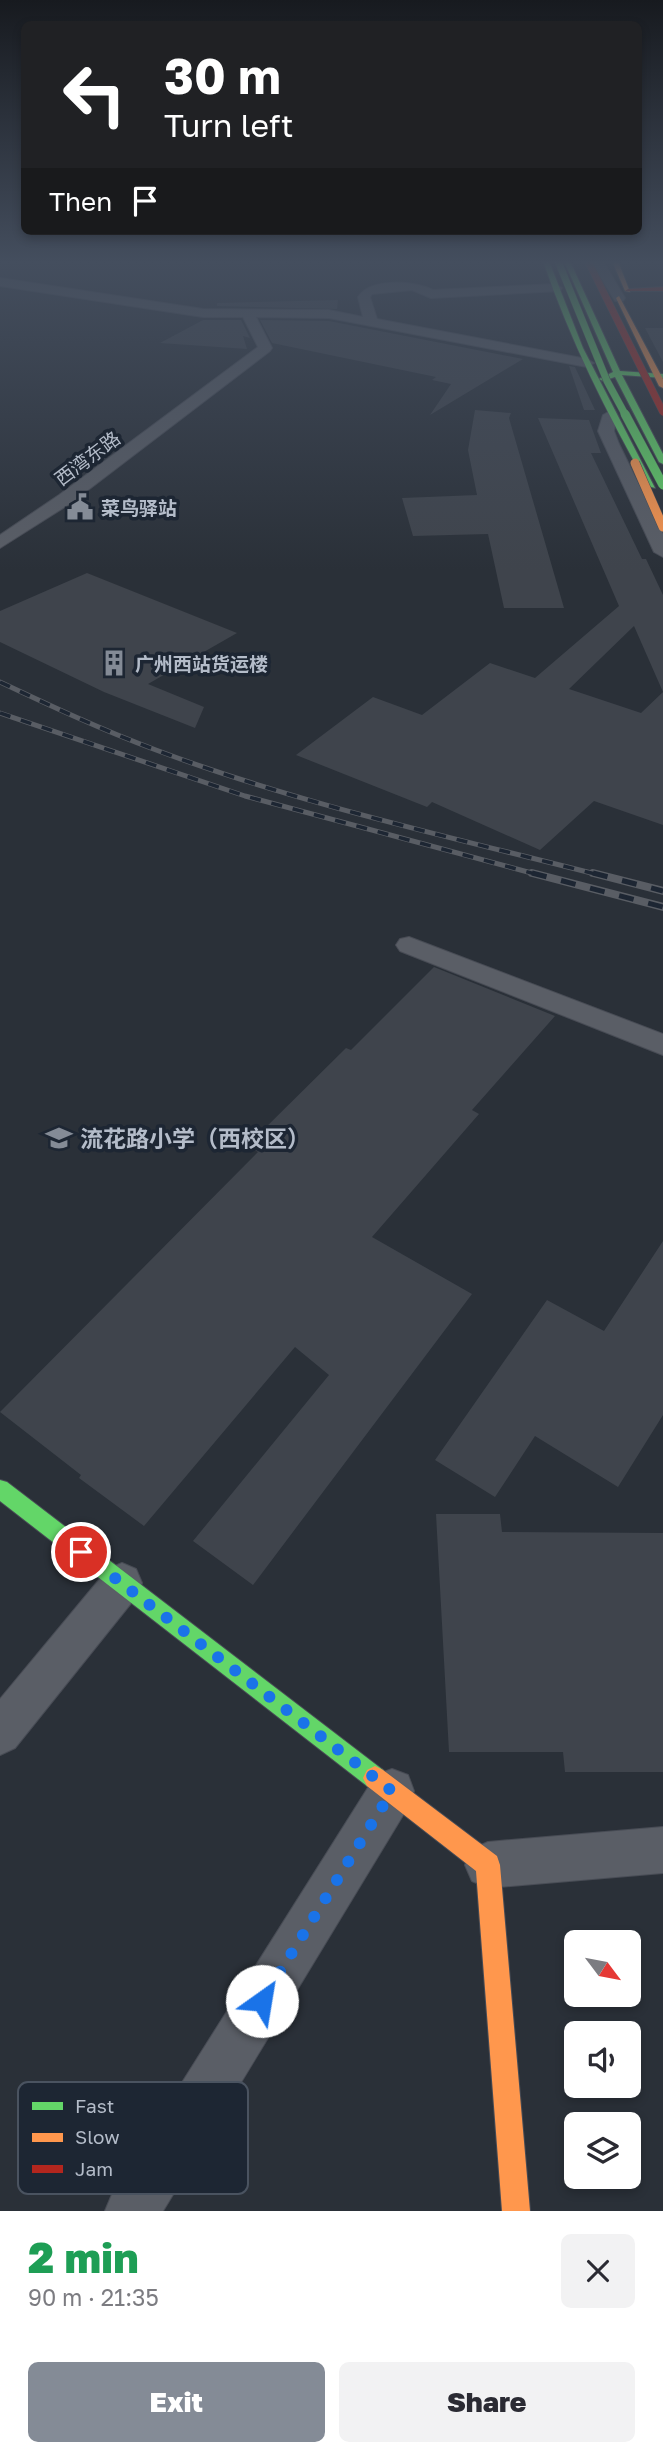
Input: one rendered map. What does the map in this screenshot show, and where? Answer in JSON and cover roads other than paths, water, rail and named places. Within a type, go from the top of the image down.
[{"type":"main road","points":[[590,364],[638,382]]},
{"type":"main road","points":[[590,364],[638,382]]},
{"type":"main road","points":[[623,364],[638,382]]},
{"type":"main road","points":[[623,364],[663,412]]},
{"type":"main road","points":[[626,364],[638,382],[625,439],[663,527]]},
{"type":"main road","points":[[630,364],[663,432]]},
{"type":"main road","points":[[633,364],[663,462]]},
{"type":"main road","points":[[635,364],[663,485]]},
{"type":"main road","points":[[610,415],[638,382]]},
{"type":"main road","points":[[610,415],[638,382]]},
{"type":"main road","points":[[610,415],[663,506]]},
{"type":"main road","points":[[0,1489],[488,1865],[516,2211]]},
{"type":"street","name":"西湾东路","points":[[0,543],[65,499],[244,364]]},
{"type":"street","points":[[610,415],[606,431],[611,444],[663,552]]},
{"type":"street","points":[[409,946],[663,1045]]},
{"type":"street","points":[[0,1733],[122,1583]]},
{"type":"street","points":[[212,2082],[392,1791]]},
{"type":"street","points":[[488,1865],[663,1850]]},
{"type":"street","points":[[132,2211],[143,2194]]},
{"type":"railway","points":[[0,682],[136,742],[265,787],[599,875]]},
{"type":"railway","points":[[0,713],[245,796],[539,875]]},
{"type":"railway","points":[[532,873],[663,907]]},
{"type":"railway","points":[[593,873],[663,891]]},
{"type":"place","name":"菜鸟驿站","points":[[80,507]]},
{"type":"place","name":"广州西站货运楼","points":[[114,663]]},
{"type":"place","name":"流花路小学（西校区）","points":[[59,1138]]}]
